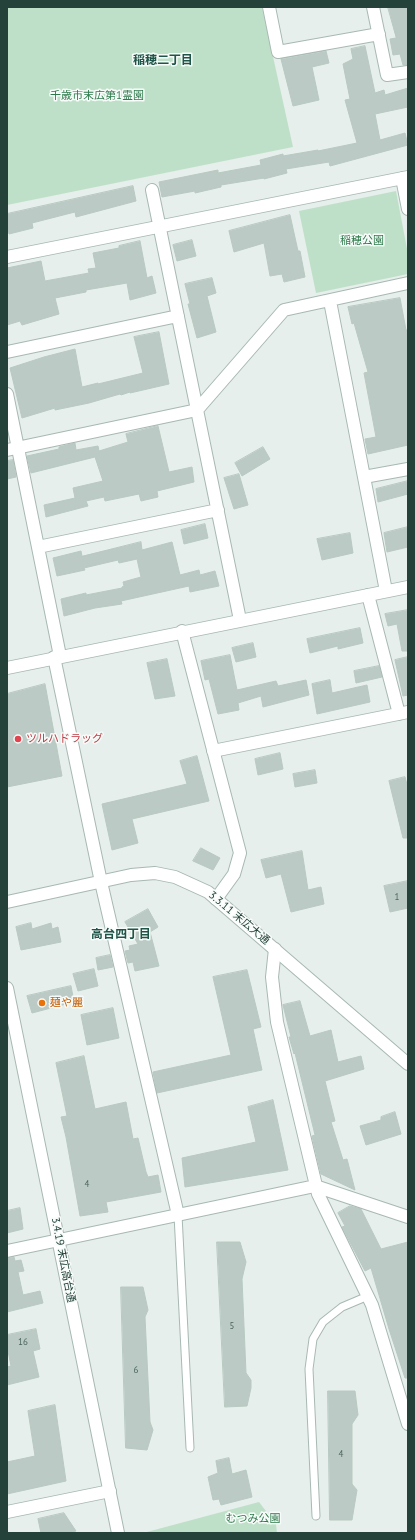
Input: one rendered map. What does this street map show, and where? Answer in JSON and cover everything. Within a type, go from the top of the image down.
[{"type":"street","points":[[268,7],[278,52],[379,34]]},
{"type":"street","points":[[373,7],[388,75],[408,72]]},
{"type":"street","points":[[7,258],[405,177],[408,210]]},
{"type":"street","points":[[152,190],[240,620]]},
{"type":"street","points":[[12,448],[197,410],[284,310],[408,283]]},
{"type":"street","points":[[330,301],[386,591]]},
{"type":"street","points":[[7,352],[178,316]]},
{"type":"street","points":[[7,394],[12,448],[38,547],[57,657],[102,882],[178,1215]]},
{"type":"street","points":[[364,477],[408,469]]},
{"type":"street","points":[[38,547],[218,510]]},
{"type":"street","points":[[7,668],[182,631],[408,587]]},
{"type":"street","points":[[213,751],[403,713],[368,595]]},
{"type":"street","points":[[182,631],[240,853],[234,874],[216,899]]},
{"type":"street","name":"3.3.11 末広大通","points":[[7,902],[131,875],[155,873],[175,878],[208,892],[408,1064]]},
{"type":"street","points":[[275,949],[272,977],[278,1022],[318,1194],[372,1305],[408,1424]]},
{"type":"street","name":"3.4.19 末広高台通","points":[[7,988],[118,1533]]},
{"type":"street","points":[[7,1251],[316,1186],[408,1217]]},
{"type":"street","points":[[7,1512],[110,1491]]},
{"type":"lane","points":[[178,1215],[190,1448]]},
{"type":"lane","points":[[316,1516],[310,1369],[313,1339],[323,1322],[342,1307],[368,1296]]},
{"type":"green space","name":"千歳市末広第1霊園","points":[[7,7],[262,7],[293,147],[7,205]]},
{"type":"green space","name":"稲穂公園","points":[[396,191],[408,254],[408,274],[316,293],[299,211]]},
{"type":"green space","name":"むつみ公園","points":[[259,1502],[276,1524],[277,1533],[143,1533]]},
{"type":"building","points":[[388,7],[408,7],[408,65],[403,65],[400,54],[393,55],[390,39],[396,38]]},
{"type":"building","points":[[365,46],[375,93],[384,90],[385,95],[408,88],[408,107],[375,114],[380,140],[405,133],[408,145],[330,166],[329,162],[286,169],[287,173],[264,179],[221,185],[221,187],[195,193],[195,191],[162,197],[159,182],[218,170],[218,173],[261,165],[260,160],[283,154],[283,156],[318,151],[357,143],[345,100],[350,99],[343,64],[353,59],[351,49]]},
{"type":"building","points":[[326,51],[329,63],[312,67],[319,100],[293,106],[281,59]]},
{"type":"building","points":[[133,186],[136,201],[76,217],[75,212],[32,223],[33,228],[9,234],[7,214]]},
{"type":"building","points":[[290,215],[298,251],[300,251],[305,277],[284,282],[282,274],[270,276],[264,243],[234,252],[229,231]]},
{"type":"building","points":[[192,240],[196,256],[177,261],[173,245]]},
{"type":"building","points":[[140,241],[147,278],[152,276],[156,293],[130,300],[127,283],[86,290],[86,292],[55,298],[59,314],[22,325],[20,321],[7,325],[7,268],[41,261],[45,281],[89,273],[88,269],[96,268],[93,253],[119,248],[119,246]]},
{"type":"building","points":[[212,278],[216,293],[207,296],[216,332],[197,338],[188,304],[190,304],[185,284]]},
{"type":"building","points":[[400,298],[406,330],[408,330],[408,445],[368,454],[365,439],[376,437],[364,373],[368,372],[348,307]]},
{"type":"building","points":[[159,332],[169,384],[120,394],[89,403],[55,410],[55,408],[22,418],[10,368],[75,349],[82,387],[98,384],[143,373],[134,337]]},
{"type":"building","points":[[158,426],[169,472],[192,467],[194,482],[157,491],[158,497],[141,501],[139,494],[105,501],[104,497],[86,501],[88,506],[46,517],[44,505],[75,498],[73,488],[103,481],[95,457],[31,473],[27,456],[59,449],[59,447],[75,443],[76,450],[98,446],[99,451],[128,442],[126,434]]},
{"type":"building","points":[[263,447],[270,459],[242,476],[235,463]]},
{"type":"building","points":[[13,460],[16,477],[7,479],[7,461]]},
{"type":"building","points":[[239,474],[248,505],[234,509],[224,478]]},
{"type":"building","points":[[408,481],[408,494],[378,502],[376,489]]},
{"type":"building","points":[[205,524],[208,538],[184,544],[181,530]]},
{"type":"building","points":[[408,527],[408,547],[387,552],[384,533]]},
{"type":"building","points":[[350,533],[353,553],[322,560],[317,539]]},
{"type":"building","points":[[141,542],[142,550],[172,542],[180,575],[199,570],[200,575],[215,571],[219,586],[190,592],[189,586],[121,601],[122,604],[95,608],[64,616],[61,599],[86,593],[86,595],[122,588],[124,586],[123,582],[141,577],[137,559],[119,563],[118,560],[84,568],[85,570],[57,576],[53,558],[81,551],[82,556]]},
{"type":"building","points":[[408,610],[408,651],[402,651],[397,624],[388,626],[385,614]]},
{"type":"building","points":[[360,628],[363,643],[338,649],[338,646],[310,653],[307,639]]},
{"type":"building","points":[[253,643],[256,657],[236,662],[232,648]]},
{"type":"building","points":[[230,655],[237,690],[276,681],[278,686],[306,680],[309,695],[263,707],[261,696],[238,703],[239,710],[218,714],[209,679],[205,680],[201,661]]},
{"type":"building","points":[[408,657],[408,695],[403,696],[395,660]]},
{"type":"building","points":[[167,659],[175,696],[155,699],[147,663]]},
{"type":"building","points":[[379,666],[382,677],[356,683],[354,671]]},
{"type":"building","points":[[330,680],[332,693],[367,685],[370,702],[317,714],[312,684]]},
{"type":"building","points":[[45,684],[62,776],[7,787],[7,694]]},
{"type":"building","points":[[280,753],[283,769],[258,775],[255,759]]},
{"type":"building","points":[[197,756],[209,801],[132,819],[138,843],[112,850],[102,804],[187,784],[180,761]]},
{"type":"building","points":[[315,770],[317,783],[295,787],[293,774]]},
{"type":"building","points":[[405,777],[408,788],[408,838],[403,838],[389,781]]},
{"type":"building","points":[[201,848],[220,858],[213,870],[193,861]]},
{"type":"building","points":[[302,851],[308,890],[321,887],[324,904],[291,912],[281,874],[266,878],[261,860]]},
{"type":"building","points":[[408,881],[408,908],[390,912],[384,886]]},
{"type":"building","points":[[148,909],[158,927],[150,932],[159,966],[135,971],[133,962],[128,963],[125,951],[130,950],[129,946],[138,944],[125,922]]},
{"type":"building","points":[[31,923],[32,929],[51,923],[52,929],[58,927],[61,942],[21,950],[16,927]]},
{"type":"building","points":[[110,955],[113,967],[98,970],[96,958]]},
{"type":"building","points":[[94,969],[98,986],[78,991],[73,974]]},
{"type":"building","points":[[247,970],[261,1027],[253,1029],[262,1070],[157,1093],[153,1072],[231,1055],[213,977]]},
{"type":"building","points":[[71,986],[74,1002],[32,1013],[27,996]]},
{"type":"building","points":[[300,1001],[310,1036],[331,1030],[338,1062],[361,1056],[364,1069],[325,1081],[335,1121],[331,1122],[343,1160],[347,1159],[355,1190],[321,1174],[312,1136],[315,1135],[295,1053],[294,1054],[289,1037],[291,1037],[283,1005]]},
{"type":"building","points":[[113,1008],[119,1038],[87,1045],[81,1015]]},
{"type":"building","points":[[84,1056],[95,1109],[126,1102],[133,1139],[138,1138],[148,1177],[158,1175],[161,1192],[106,1202],[108,1212],[80,1216],[61,1117],[67,1116],[56,1063]]},
{"type":"building","points":[[273,1100],[288,1170],[185,1187],[182,1158],[256,1142],[248,1107]]},
{"type":"building","points":[[395,1112],[401,1134],[366,1145],[360,1126],[381,1120],[381,1117]]},
{"type":"building","points":[[350,1206],[361,1209],[381,1249],[408,1242],[408,1378],[405,1378],[371,1268],[365,1271],[342,1227],[345,1226],[338,1213]]},
{"type":"building","points":[[20,1208],[23,1229],[7,1233],[7,1211]]},
{"type":"building","points":[[217,1242],[240,1242],[246,1262],[242,1279],[246,1373],[251,1380],[251,1388],[247,1406],[225,1407]]},
{"type":"building","points":[[14,1257],[15,1261],[21,1260],[24,1271],[18,1272],[23,1295],[40,1291],[43,1303],[7,1312],[7,1258]]},
{"type":"building","points":[[121,1287],[143,1287],[148,1310],[145,1317],[150,1422],[153,1430],[147,1450],[126,1448]]},
{"type":"building","points":[[36,1329],[40,1349],[33,1351],[39,1377],[7,1385],[7,1367],[11,1366],[7,1346],[7,1335]]},
{"type":"building","points":[[328,1391],[355,1391],[358,1415],[352,1424],[352,1484],[357,1490],[352,1520],[330,1520]]},
{"type":"building","points":[[55,1405],[66,1481],[7,1494],[7,1462],[35,1456],[28,1411]]},
{"type":"building","points":[[229,1458],[232,1474],[246,1470],[252,1497],[221,1505],[219,1499],[213,1500],[208,1477],[218,1473],[216,1461]]},
{"type":"building","points":[[64,1513],[76,1531],[67,1533],[41,1533],[38,1519]]},
{"type":"place","name":"ツルハドラッグ","points":[[18,739]]},
{"type":"place","name":"麺や麗","points":[[42,1003]]},
{"type":"district","name":"稲穂二丁目","points":[[163,61]]},
{"type":"district","name":"高台四丁目","points":[[121,935]]}]
